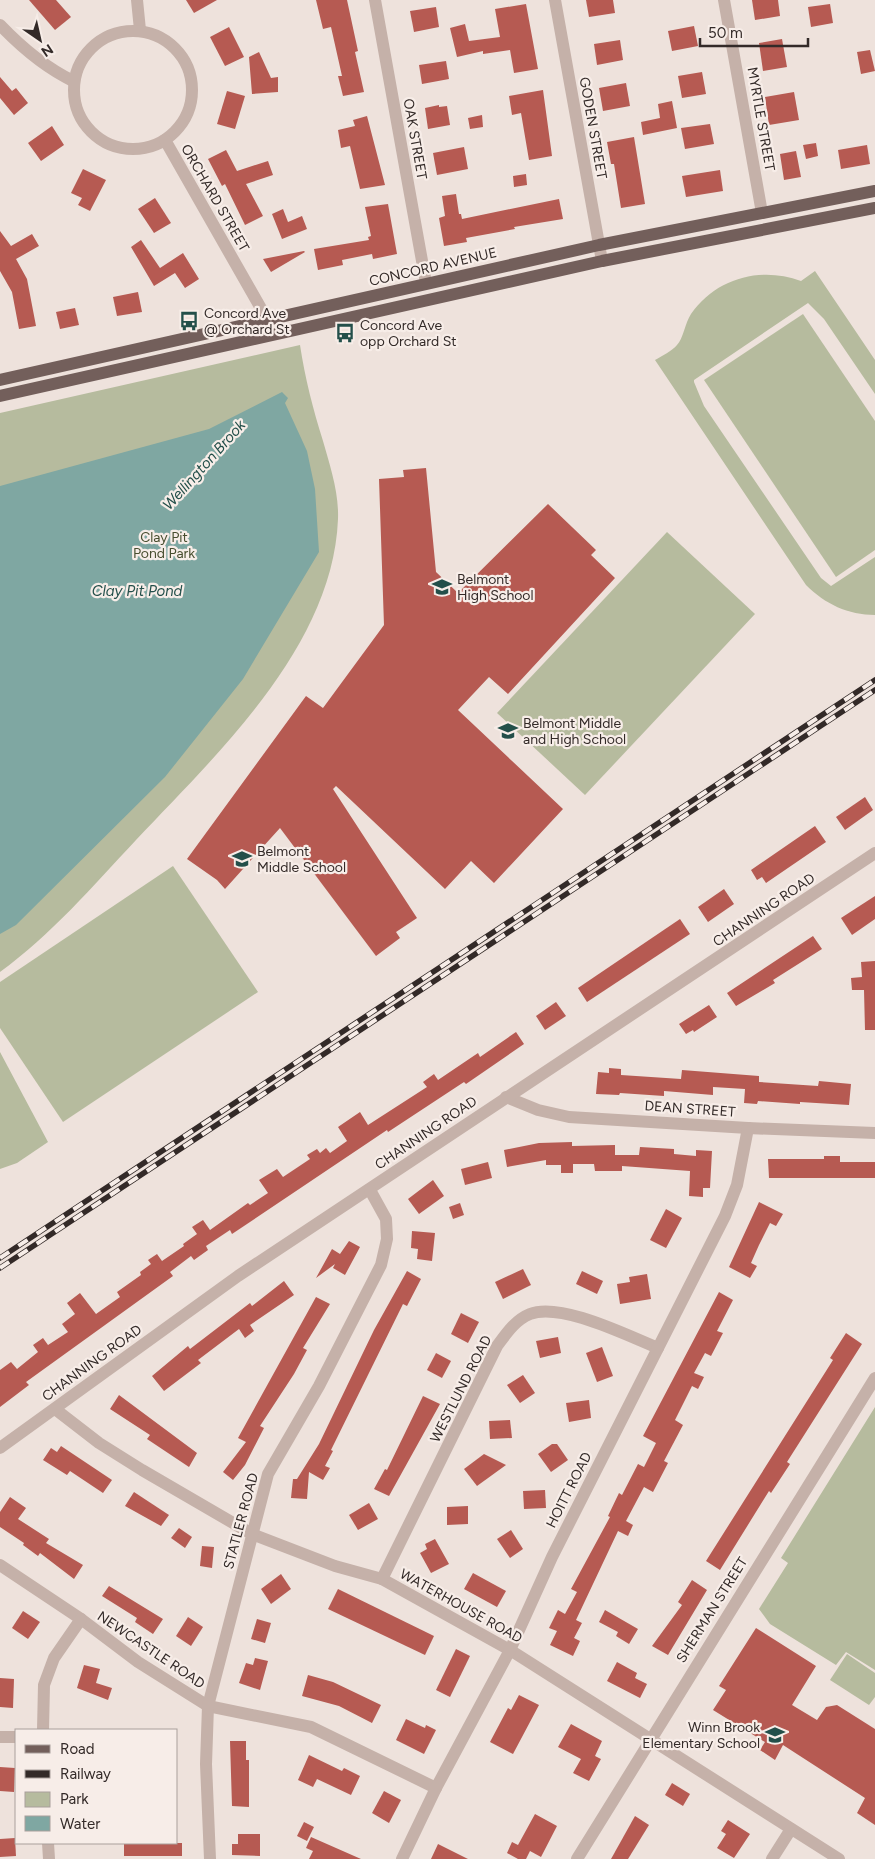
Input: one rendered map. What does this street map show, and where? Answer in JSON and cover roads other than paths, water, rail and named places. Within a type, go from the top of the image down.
[{"type":"main road","name":"CONCORD AVENUE","points":[[0,380],[599,245],[875,191]]},
{"type":"main road","points":[[0,380],[2,396],[602,261],[875,208]]},
{"type":"street","points":[[137,0],[140,30],[124,30],[109,35],[97,42],[86,52],[78,66],[73,93],[80,118],[87,128],[102,141],[120,148],[135,150],[165,140]]},
{"type":"street","name":"OAK STREET","points":[[375,0],[426,283]]},
{"type":"street","name":"GODEN STREET","points":[[555,0],[602,261]]},
{"type":"street","name":"MYRTLE STREET","points":[[724,0],[762,213]]},
{"type":"street","points":[[0,25],[26,52],[51,70],[74,81]]},
{"type":"street","name":"ORCHARD STREET","points":[[140,30],[158,35],[170,43],[180,53],[189,69],[192,88],[188,112],[176,131],[165,140],[267,319]]},
{"type":"street","name":"CHANNING ROAD","points":[[0,1448],[238,1276],[875,853]]},
{"type":"street","name":"DEAN STREET","points":[[506,1098],[538,1110],[569,1117],[748,1128],[875,1133]]},
{"type":"street","name":"HOITT ROAD","points":[[402,1859],[436,1788],[510,1650],[552,1557],[725,1216],[737,1185],[748,1128]]},
{"type":"street","name":"STATLER ROAD","points":[[210,1859],[206,1764],[208,1706],[268,1474],[319,1386],[381,1265],[387,1239],[386,1218],[370,1190]]},
{"type":"street","name":"WESTLUND ROAD","points":[[382,1579],[497,1346],[510,1327],[531,1314],[558,1313],[589,1319],[658,1348]]},
{"type":"street","name":"SHERMAN STREET","points":[[577,1859],[875,1378]]},
{"type":"street","name":"WATERHOUSE ROAD","points":[[55,1409],[99,1443],[252,1534],[335,1566],[382,1579],[510,1650],[838,1859]]},
{"type":"street","name":"NEWCASTLE ROAD","points":[[0,1565],[80,1619],[138,1662],[208,1706],[311,1727],[436,1788]]},
{"type":"street","points":[[43,1729],[44,1685],[54,1658],[80,1619]]},
{"type":"street","points":[[0,1737],[15,1737]]},
{"type":"street","points":[[772,1859],[791,1829]]},
{"type":"street","points":[[48,1844],[49,1859]]},
{"type":"water","name":"Clay Pit Pond","points":[[282,392],[288,398],[285,403],[307,451],[315,489],[319,552],[243,679],[165,777],[16,925],[0,934],[0,486],[209,429]]},
{"type":"railway","points":[[0,1258],[875,680]]},
{"type":"railway","points":[[0,1268],[875,690]]},
{"type":"place","name":"Concord Ave @ Orchard St","points":[[189,321]]},
{"type":"place","name":"Concord Ave opp Orchard St","points":[[345,333]]},
{"type":"place","name":"Belmont High School","points":[[442,587]]},
{"type":"place","name":"Belmont Middle and High School","points":[[508,731]]},
{"type":"place","name":"Belmont Middle School","points":[[242,859]]},
{"type":"place","name":"Winn Brook Elementary School","points":[[775,1735]]},
{"type":"water label","name":"Wellington Brook","points":[[204,465]]},
{"type":"park label","name":"Clay Pit Pond Park","points":[[164,546]]}]
